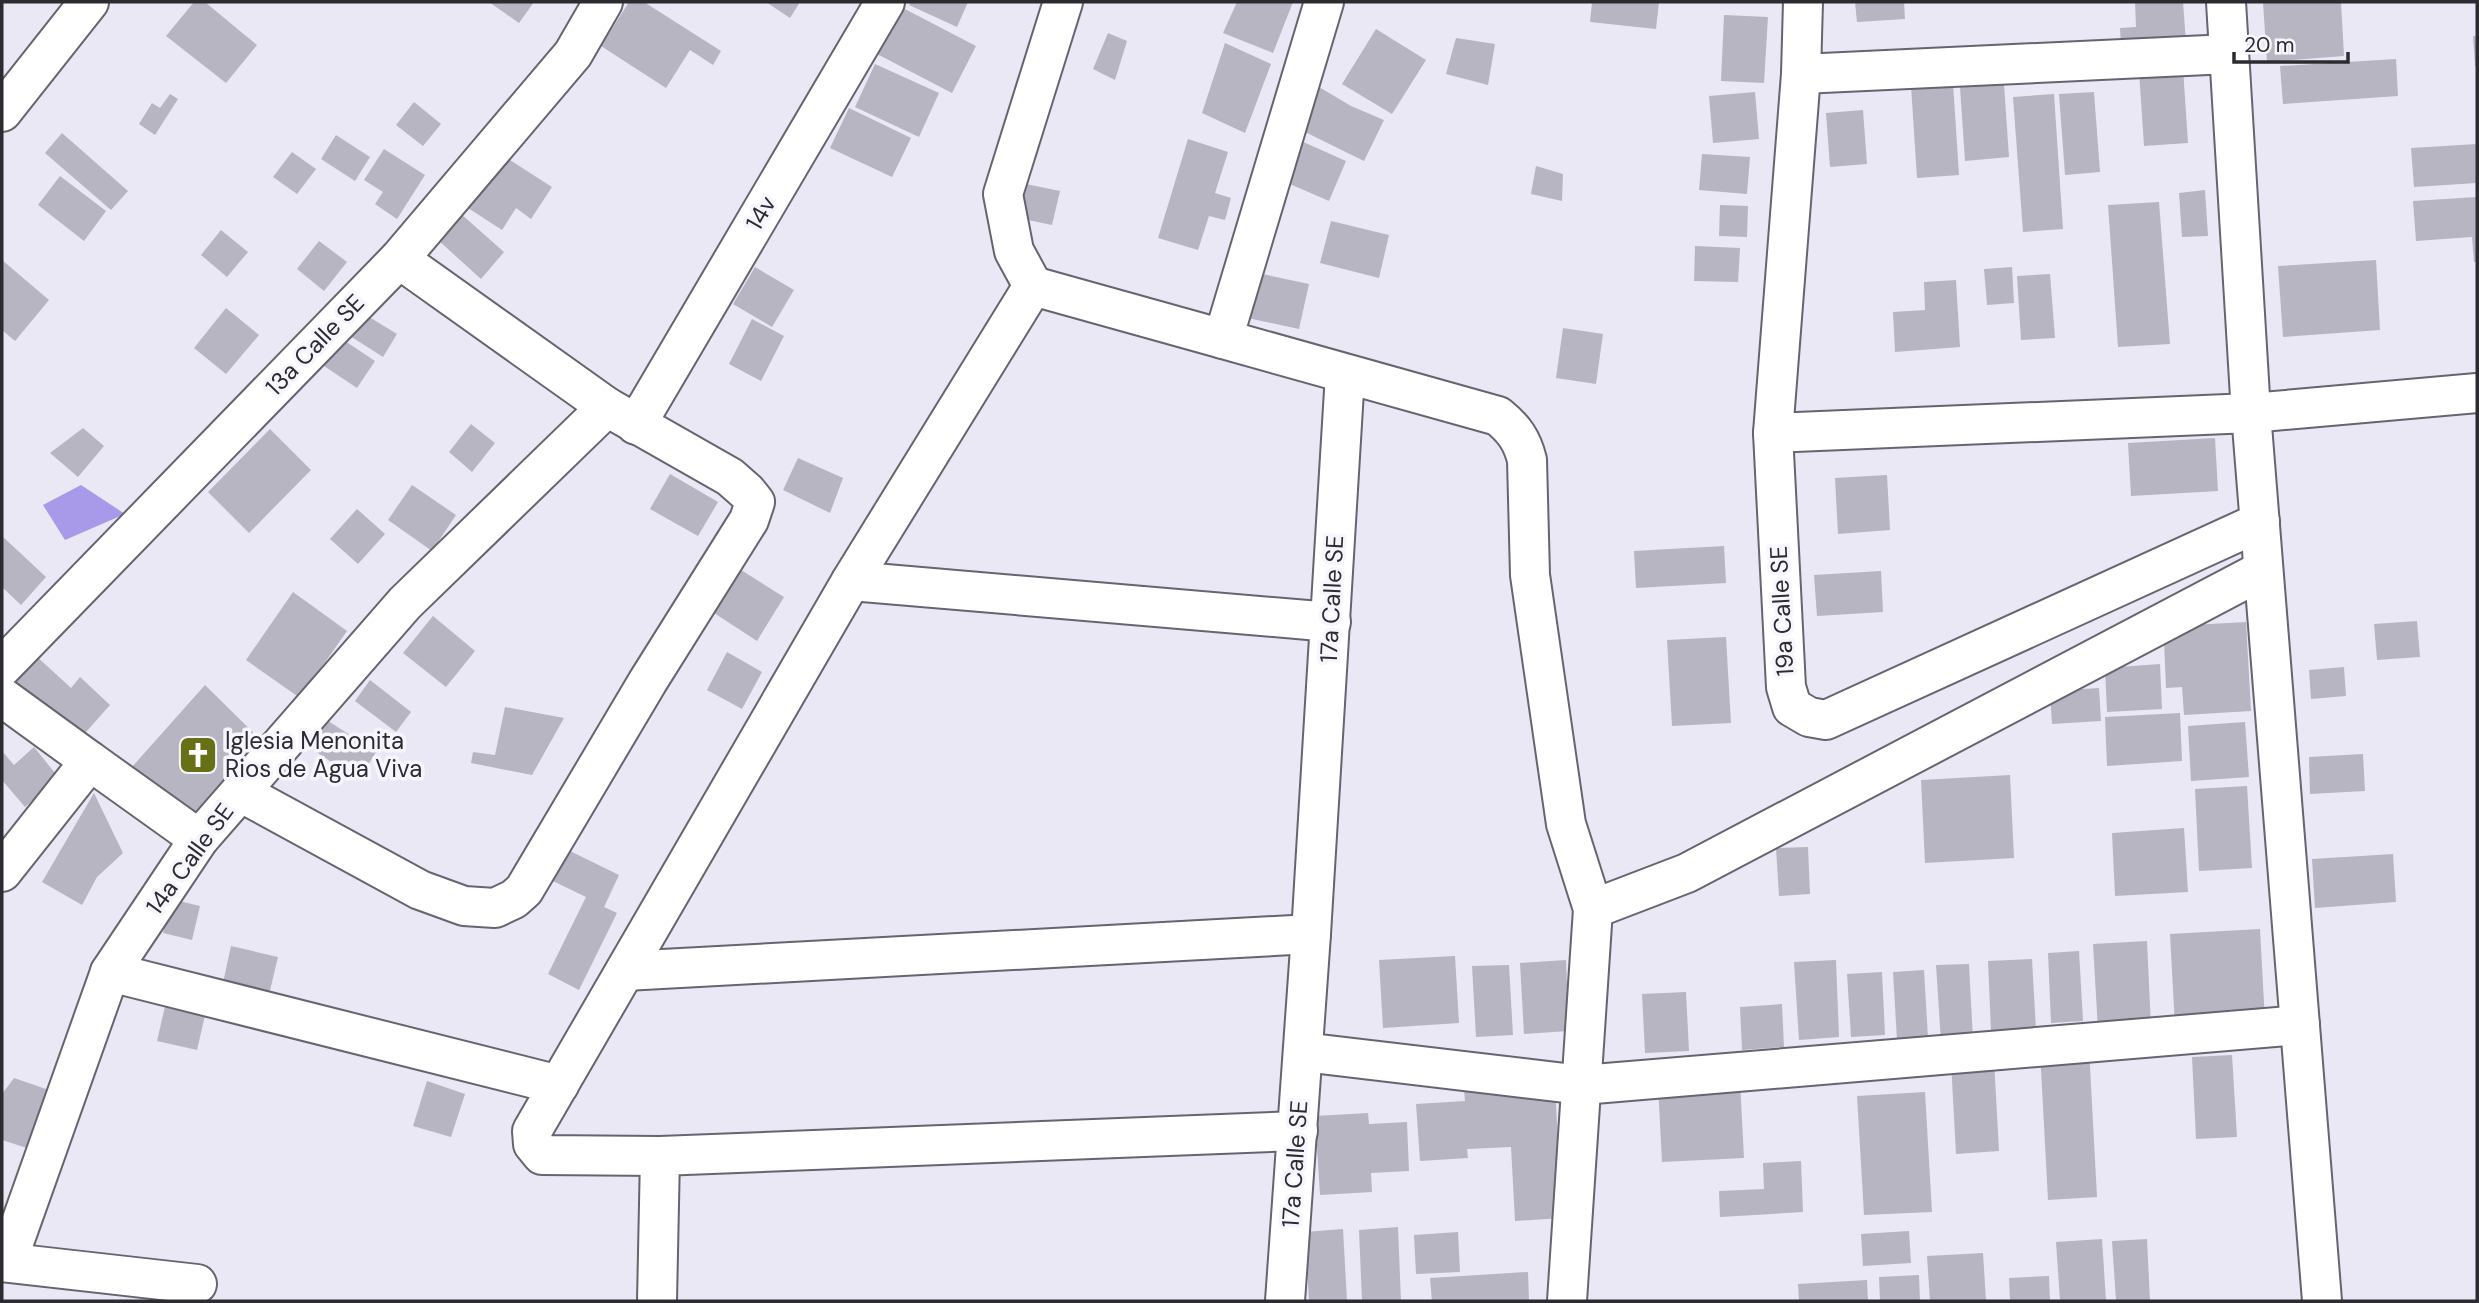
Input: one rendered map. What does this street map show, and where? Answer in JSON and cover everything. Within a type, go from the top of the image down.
[{"type":"street","points":[[2,112],[89,2]]},
{"type":"street","name":"13a Calle SE","points":[[2,667],[399,259],[573,54],[603,2]]},
{"type":"street","name":"14v","points":[[622,416],[885,2]]},
{"type":"street","points":[[1063,2],[1003,194],[1014,251],[1033,286],[1497,416],[1512,428],[1523,443],[1527,460],[1531,575],[1566,824],[1593,909],[1567,1301]]},
{"type":"street","points":[[1223,339],[1324,2]]},
{"type":"street","name":"19a Calle SE","points":[[1803,2],[1801,74],[1773,433],[1786,687],[1792,707],[1809,718],[1826,720],[2260,522]]},
{"type":"street","points":[[2226,2],[2251,412],[2322,1301]]},
{"type":"street","points":[[1801,74],[2229,54]]},
{"type":"street","points":[[240,792],[419,890],[464,906],[495,908],[514,899],[524,890],[648,681],[749,520],[755,502],[730,477],[622,416],[399,259]]},
{"type":"street","points":[[1033,286],[851,581],[532,1132],[533,1144],[542,1155],[660,1156],[1298,1131]]},
{"type":"street","points":[[1773,433],[2251,412],[2462,394],[2477,371]]},
{"type":"street","name":"17a Calle SE","points":[[1285,1301],[1311,934],[1345,373]]},
{"type":"street","name":"14a Calle SE","points":[[4,1262],[110,972],[199,839],[405,603],[622,416]]},
{"type":"street","points":[[1593,909],[1687,873],[2263,569]]},
{"type":"street","points":[[851,581],[1331,622]]},
{"type":"street","points":[[2,697],[199,839]]},
{"type":"street","points":[[2,872],[90,761]]},
{"type":"street","points":[[625,971],[1311,934]]},
{"type":"street","points":[[110,972],[559,1085]]},
{"type":"street","points":[[1303,1052],[1582,1086],[2300,1025]]},
{"type":"street","points":[[657,1301],[660,1156]]},
{"type":"street","points":[[4,1262],[197,1284]]},
{"type":"shaded area","points":[[81,485],[125,514],[65,540],[43,505]]},
{"type":"building","points":[[194,2],[205,2],[257,45],[226,83],[166,36]]},
{"type":"building","points":[[489,2],[534,2],[519,23]]},
{"type":"building","points":[[629,2],[644,2],[721,51],[713,65],[690,50],[666,88],[601,46]]},
{"type":"building","points":[[766,2],[800,2],[790,18]]},
{"type":"building","points":[[911,2],[968,2],[957,27],[909,5]]},
{"type":"building","points":[[1237,2],[1293,2],[1273,53],[1223,33]]},
{"type":"building","points":[[1592,2],[1659,2],[1656,29],[1590,22]]},
{"type":"building","points":[[1855,2],[1904,2],[1905,19],[1857,22]]},
{"type":"building","points":[[2135,2],[2183,2],[2186,42],[2121,46],[2120,28],[2136,27]]},
{"type":"building","points":[[2341,2],[2344,56],[2267,62],[2263,3]]},
{"type":"building","points":[[901,7],[976,46],[952,93],[877,54]]},
{"type":"building","points":[[1724,15],[1768,17],[1764,83],[1721,81]]},
{"type":"building","points":[[1376,29],[1426,60],[1392,114],[1342,84]]},
{"type":"building","points":[[1108,33],[1127,41],[1115,80],[1093,69]]},
{"type":"building","points":[[2473,36],[2477,36],[2477,66],[2475,66]]},
{"type":"building","points":[[1456,38],[1495,44],[1488,85],[1446,74]]},
{"type":"building","points":[[1225,43],[1271,64],[1245,133],[1202,113]]},
{"type":"building","points":[[2396,59],[2398,96],[2283,104],[2280,66]]},
{"type":"building","points":[[875,64],[939,93],[919,137],[855,107]]},
{"type":"building","points":[[2183,68],[2188,143],[2144,146],[2139,71]]},
{"type":"building","points":[[1953,83],[1959,175],[1917,178],[1911,86]]},
{"type":"building","points":[[2004,84],[2009,157],[1965,161],[1960,87]]},
{"type":"building","points":[[1319,87],[1351,106],[1384,120],[1364,161],[1299,129]]},
{"type":"building","points":[[1755,92],[1759,139],[1713,143],[1709,96]]},
{"type":"building","points":[[2094,92],[2100,172],[2065,175],[2059,94]]},
{"type":"building","points":[[170,94],[178,99],[155,135],[139,124],[152,103],[160,108]]},
{"type":"building","points":[[2054,94],[2063,229],[2023,232],[2013,97]]},
{"type":"building","points":[[414,102],[441,124],[423,146],[396,125]]},
{"type":"building","points":[[849,108],[911,138],[892,177],[830,148]]},
{"type":"building","points":[[1863,110],[1867,164],[1830,167],[1826,113]]},
{"type":"building","points":[[62,133],[128,191],[111,210],[45,153]]},
{"type":"building","points":[[336,135],[370,157],[355,181],[321,159]]},
{"type":"building","points":[[1188,139],[1228,152],[1215,193],[1231,198],[1225,220],[1209,216],[1198,250],[1158,238]]},
{"type":"building","points":[[1301,141],[1346,161],[1329,201],[1283,181]]},
{"type":"building","points":[[2477,144],[2477,183],[2414,187],[2411,148]]},
{"type":"building","points":[[384,149],[425,175],[397,219],[375,204],[383,192],[364,180]]},
{"type":"building","points":[[292,152],[316,169],[297,194],[273,177]]},
{"type":"building","points":[[1702,154],[1750,157],[1747,194],[1699,190]]},
{"type":"building","points":[[502,155],[552,187],[531,219],[516,208],[502,230],[468,208]]},
{"type":"building","points":[[1536,166],[1563,174],[1562,201],[1531,194]]},
{"type":"building","points":[[60,176],[106,211],[84,241],[38,205]]},
{"type":"building","points":[[1021,183],[1060,191],[1052,225],[1013,217]]},
{"type":"building","points":[[2205,190],[2208,236],[2182,237],[2179,193]]},
{"type":"building","points":[[2477,197],[2477,262],[2474,262],[2472,237],[2416,241],[2413,201]]},
{"type":"building","points":[[2159,202],[2170,344],[2118,347],[2108,205]]},
{"type":"building","points":[[1720,205],[1748,206],[1747,237],[1719,236]]},
{"type":"building","points":[[461,214],[504,252],[481,279],[438,240]]},
{"type":"building","points":[[1331,221],[1389,235],[1379,278],[1320,263]]},
{"type":"building","points":[[221,230],[248,252],[227,277],[201,255]]},
{"type":"building","points":[[319,241],[347,262],[324,291],[297,269]]},
{"type":"building","points":[[1695,246],[1740,248],[1738,282],[1694,281]]},
{"type":"building","points":[[2,260],[49,300],[15,341],[2,330]]},
{"type":"building","points":[[2376,260],[2380,330],[2283,337],[2278,266]]},
{"type":"building","points":[[755,267],[794,290],[772,327],[733,304]]},
{"type":"building","points":[[2012,267],[2014,303],[1987,305],[1984,269]]},
{"type":"building","points":[[1253,272],[1309,284],[1299,329],[1243,317]]},
{"type":"building","points":[[2050,274],[2055,338],[2021,340],[2017,276]]},
{"type":"building","points":[[1956,280],[1960,347],[1895,352],[1893,312],[1925,310],[1924,282]]},
{"type":"building","points":[[226,308],[259,335],[226,374],[194,348]]},
{"type":"building","points":[[361,312],[397,334],[383,357],[347,334]]},
{"type":"building","points":[[752,319],[784,336],[761,381],[729,364]]},
{"type":"building","points":[[1563,328],[1603,334],[1596,384],[1556,378]]},
{"type":"building","points":[[342,339],[375,361],[357,388],[324,366]]},
{"type":"building","points":[[471,424],[495,443],[472,472],[449,452]]},
{"type":"building","points":[[83,428],[104,446],[78,477],[50,453]]},
{"type":"building","points":[[270,429],[311,470],[249,533],[208,492]]},
{"type":"building","points":[[2215,438],[2218,491],[2131,496],[2128,443]]},
{"type":"building","points":[[798,458],[843,478],[830,513],[783,490]]},
{"type":"building","points":[[670,474],[718,502],[698,536],[650,509]]},
{"type":"building","points":[[1887,475],[1890,530],[1838,534],[1835,478]]},
{"type":"building","points":[[412,485],[456,515],[432,551],[388,520]]},
{"type":"building","points":[[357,509],[385,534],[358,564],[330,539]]},
{"type":"building","points":[[2,536],[46,577],[21,605],[2,587]]},
{"type":"building","points":[[1724,546],[1726,583],[1636,588],[1634,551]]},
{"type":"building","points":[[738,568],[784,597],[757,641],[711,611]]},
{"type":"building","points":[[1881,571],[1883,612],[1817,616],[1814,575]]},
{"type":"building","points":[[293,592],[347,631],[300,698],[246,660]]},
{"type":"building","points":[[433,616],[475,651],[446,687],[403,653]]},
{"type":"building","points":[[2417,621],[2420,657],[2377,660],[2374,624]]},
{"type":"building","points":[[2246,622],[2251,711],[2184,715],[2182,687],[2166,688],[2164,641],[2174,641],[2173,626]]},
{"type":"building","points":[[1726,637],[1731,723],[1672,726],[1667,640]]},
{"type":"building","points":[[727,652],[762,672],[742,709],[707,690]]},
{"type":"building","points":[[34,654],[71,688],[80,677],[110,705],[78,741],[11,680]]},
{"type":"building","points":[[2160,664],[2162,709],[2107,712],[2105,668]]},
{"type":"building","points":[[2344,667],[2346,696],[2311,699],[2309,670]]},
{"type":"building","points":[[370,680],[411,712],[396,732],[355,701]]},
{"type":"building","name":"Iglesia Menonita Rios de Agua Viva","points":[[205,685],[265,744],[196,823],[132,767]]},
{"type":"building","points":[[2099,688],[2101,721],[2052,724],[2050,691]]},
{"type":"building","points":[[505,707],[564,718],[532,775],[471,763],[473,752],[495,755]]},
{"type":"building","points":[[2180,713],[2182,761],[2107,766],[2105,717]]},
{"type":"building","points":[[322,717],[376,752],[359,780],[304,744]]},
{"type":"building","points":[[2245,722],[2249,777],[2191,781],[2188,726]]},
{"type":"building","points":[[34,747],[59,778],[25,807],[2,780],[2,751],[14,765]]},
{"type":"building","points":[[2363,754],[2365,791],[2310,794],[2309,757]]},
{"type":"building","points":[[2010,775],[2014,858],[1925,863],[1921,780]]},
{"type":"building","points":[[2247,786],[2252,868],[2199,871],[2195,789]]},
{"type":"building","points":[[94,793],[123,853],[97,877],[82,905],[42,882]]},
{"type":"building","points":[[2184,828],[2188,892],[2115,896],[2112,833]]},
{"type":"building","points":[[1808,847],[1810,894],[1779,896],[1776,848]]},
{"type":"building","points":[[568,850],[619,875],[604,907],[617,913],[579,990],[548,974],[586,897],[553,881]]},
{"type":"building","points":[[2393,854],[2396,902],[2315,908],[2312,859]]},
{"type":"building","points":[[171,899],[200,906],[192,940],[163,933]]},
{"type":"building","points":[[2260,929],[2265,1021],[2175,1027],[2170,934]]},
{"type":"building","points":[[2147,941],[2151,1027],[2098,1030],[2093,944]]},
{"type":"building","points":[[231,946],[278,957],[267,1003],[221,992]]},
{"type":"building","points":[[2079,951],[2083,1021],[2051,1023],[2048,953]]},
{"type":"building","points":[[1455,956],[1459,1023],[1383,1028],[1379,960]]},
{"type":"building","points":[[2032,959],[2036,1030],[1991,1032],[1988,961]]},
{"type":"building","points":[[1566,960],[1569,1031],[1524,1034],[1520,963]]},
{"type":"building","points":[[1836,960],[1839,1037],[1799,1040],[1794,962]]},
{"type":"building","points":[[1969,964],[1973,1040],[1941,1042],[1936,965]]},
{"type":"building","points":[[1509,965],[1513,1035],[1476,1037],[1472,966]]},
{"type":"building","points":[[1924,970],[1928,1038],[1897,1040],[1893,972]]},
{"type":"building","points":[[1882,972],[1885,1035],[1851,1037],[1847,974]]},
{"type":"building","points":[[1686,992],[1689,1051],[1645,1053],[1642,994]]},
{"type":"building","points":[[166,1002],[206,1011],[197,1050],[157,1041]]},
{"type":"building","points":[[1782,1004],[1784,1047],[1742,1050],[1740,1007]]},
{"type":"building","points":[[2089,1048],[2097,1197],[2048,1200],[2040,1051]]},
{"type":"building","points":[[2232,1055],[2237,1137],[2196,1139],[2192,1057]]},
{"type":"building","points":[[1994,1060],[1999,1151],[1956,1154],[1951,1062]]},
{"type":"building","points":[[14,1078],[49,1090],[30,1149],[2,1140],[2,1094]]},
{"type":"building","points":[[427,1081],[465,1094],[451,1137],[413,1126]]},
{"type":"building","points":[[1740,1081],[1744,1158],[1662,1162],[1658,1085]]},
{"type":"building","points":[[1555,1086],[1562,1218],[1515,1221],[1511,1147],[1467,1149],[1468,1158],[1420,1161],[1416,1104],[1465,1101],[1464,1090]]},
{"type":"building","points":[[1925,1092],[1932,1212],[1864,1215],[1857,1096]]},
{"type":"building","points":[[1368,1113],[1369,1124],[1407,1122],[1409,1171],[1371,1173],[1372,1192],[1320,1195],[1315,1116]]},
{"type":"building","points":[[1801,1161],[1803,1212],[1720,1217],[1719,1191],[1764,1189],[1763,1163]]},
{"type":"building","points":[[1398,1227],[1401,1301],[1362,1301],[1359,1230]]},
{"type":"building","points":[[1343,1229],[1347,1301],[1309,1301],[1305,1232]]},
{"type":"building","points":[[1909,1231],[1911,1263],[1863,1266],[1861,1234]]},
{"type":"building","points":[[1458,1232],[1460,1272],[1416,1274],[1414,1235]]},
{"type":"building","points":[[2102,1239],[2106,1301],[2060,1301],[2056,1242]]},
{"type":"building","points":[[2147,1239],[2150,1301],[2116,1301],[2112,1241]]},
{"type":"building","points":[[1983,1253],[1986,1301],[1930,1301],[1927,1256]]},
{"type":"building","points":[[1528,1272],[1529,1301],[1432,1301],[1430,1278]]},
{"type":"building","points":[[1919,1275],[1920,1301],[1880,1301],[1879,1277]]},
{"type":"building","points":[[2049,1276],[2050,1301],[2010,1301],[2009,1278]]},
{"type":"building","points":[[1867,1280],[1868,1301],[1799,1301],[1798,1284]]},
{"type":"place","name":"Iglesia Menonita Rios de Agua Viva","points":[[198,755]]}]
